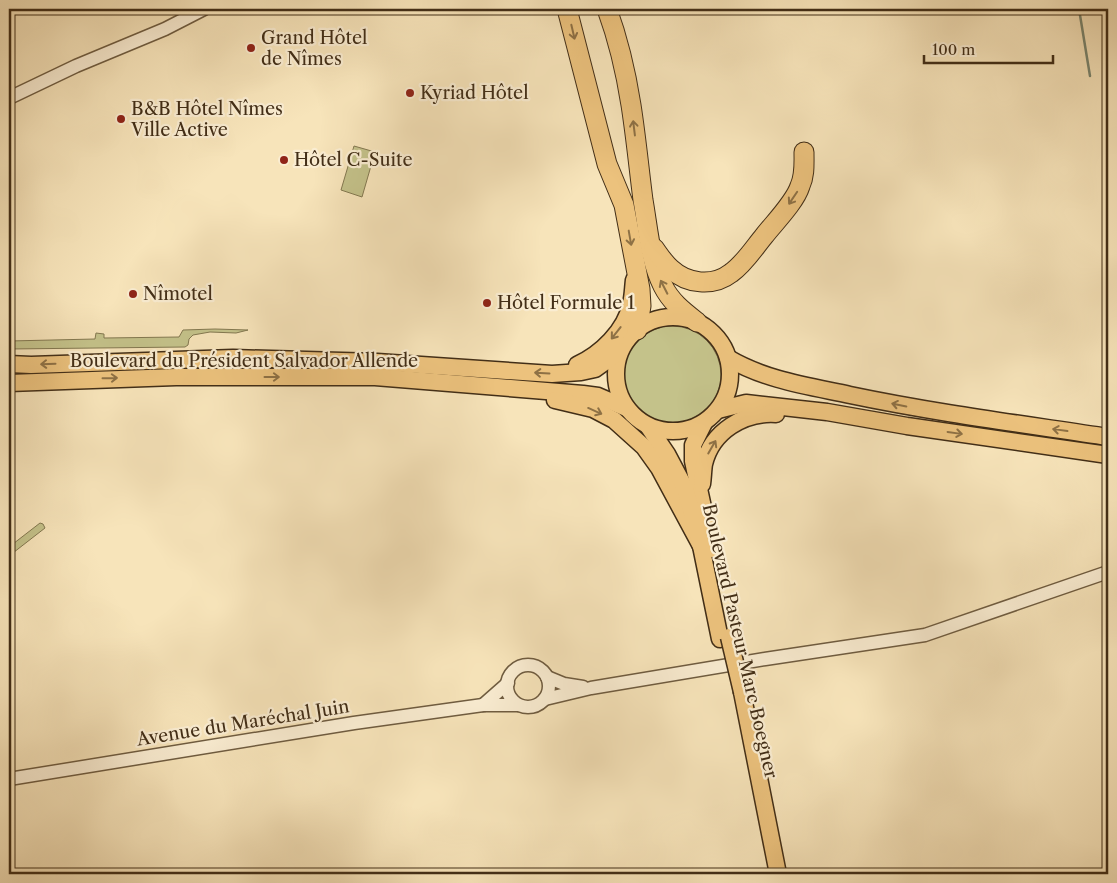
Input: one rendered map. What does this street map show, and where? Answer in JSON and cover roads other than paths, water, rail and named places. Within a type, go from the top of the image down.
[{"type":"highway","points":[[567,9],[606,164],[624,205],[640,289],[641,306],[637,330]]},
{"type":"highway","points":[[607,9],[631,105],[638,167],[656,270],[662,285],[676,305],[697,322]]},
{"type":"highway","points":[[650,242],[670,269],[687,279],[698,282],[710,282],[730,274],[738,268],[772,227],[800,188],[805,170],[804,152]]},
{"type":"main road","points":[[564,373],[598,354],[622,326],[631,304],[636,270]]},
{"type":"main road","points":[[670,317],[697,322],[707,328],[719,340],[728,358],[730,375],[726,395],[718,410],[704,422],[684,430],[667,431],[648,426],[638,420],[626,408],[618,392],[615,378],[620,351],[630,336],[643,325],[655,319],[670,317]]},
{"type":"main road","name":"Boulevard du Président Salvador Allende","points":[[9,364],[31,365],[233,358],[376,362],[564,373],[595,369],[620,351]]},
{"type":"main road","points":[[728,358],[752,371],[785,382],[916,409],[1108,437]]},
{"type":"main road","name":"Boulevard du Président Salvador Allende","points":[[9,383],[167,377],[375,377],[583,394],[598,396],[626,408]]},
{"type":"main road","points":[[375,377],[455,389],[519,395],[566,402],[593,409],[614,420],[644,446],[659,468],[701,546]]},
{"type":"main road","points":[[718,410],[746,403],[827,412],[916,427],[1108,454]]},
{"type":"main road","points":[[701,493],[705,463],[710,449],[719,436],[732,424],[746,418],[768,414],[805,417],[827,412]]},
{"type":"main road","name":"Boulevard Pasteur Marc Boegner","points":[[704,422],[693,445],[693,461],[701,493],[725,638]]},
{"type":"main road","name":"Boulevard Pasteur Marc Boegner","points":[[648,426],[667,454],[685,488],[725,638],[778,874]]},
{"type":"main road","name":"Boulevard Pasteur Marc Boegner","points":[[737,693],[770,874]]},
{"type":"street","points":[[9,98],[76,66],[165,29],[204,9]]},
{"type":"street","points":[[545,698],[591,688],[765,659],[925,635],[1108,572]]},
{"type":"street","points":[[547,677],[549,688],[545,698],[536,706],[518,705],[510,696],[508,684],[512,673],[516,669],[528,665],[540,669],[547,677],[564,684],[591,688]]},
{"type":"street","points":[[483,705],[508,684]]},
{"type":"street","name":"Avenue du Maréchal Juin","points":[[9,779],[354,723],[483,705],[518,705]]},
{"type":"waterway","points":[[1079,9],[1090,76]]},
{"type":"railway","points":[[1089,874],[1108,870]]},
{"type":"place","name":"Grand Hôtel de Nîmes","points":[[251,48]]},
{"type":"place","name":"Kyriad Hôtel","points":[[410,93]]},
{"type":"place","name":"B&B Hôtel Nîmes Ville Active","points":[[121,119]]},
{"type":"place","name":"Hôtel C-Suite","points":[[284,160]]},
{"type":"place","name":"Nîmotel","points":[[133,294]]},
{"type":"place","name":"Hôtel Formule 1","points":[[487,303]]}]
